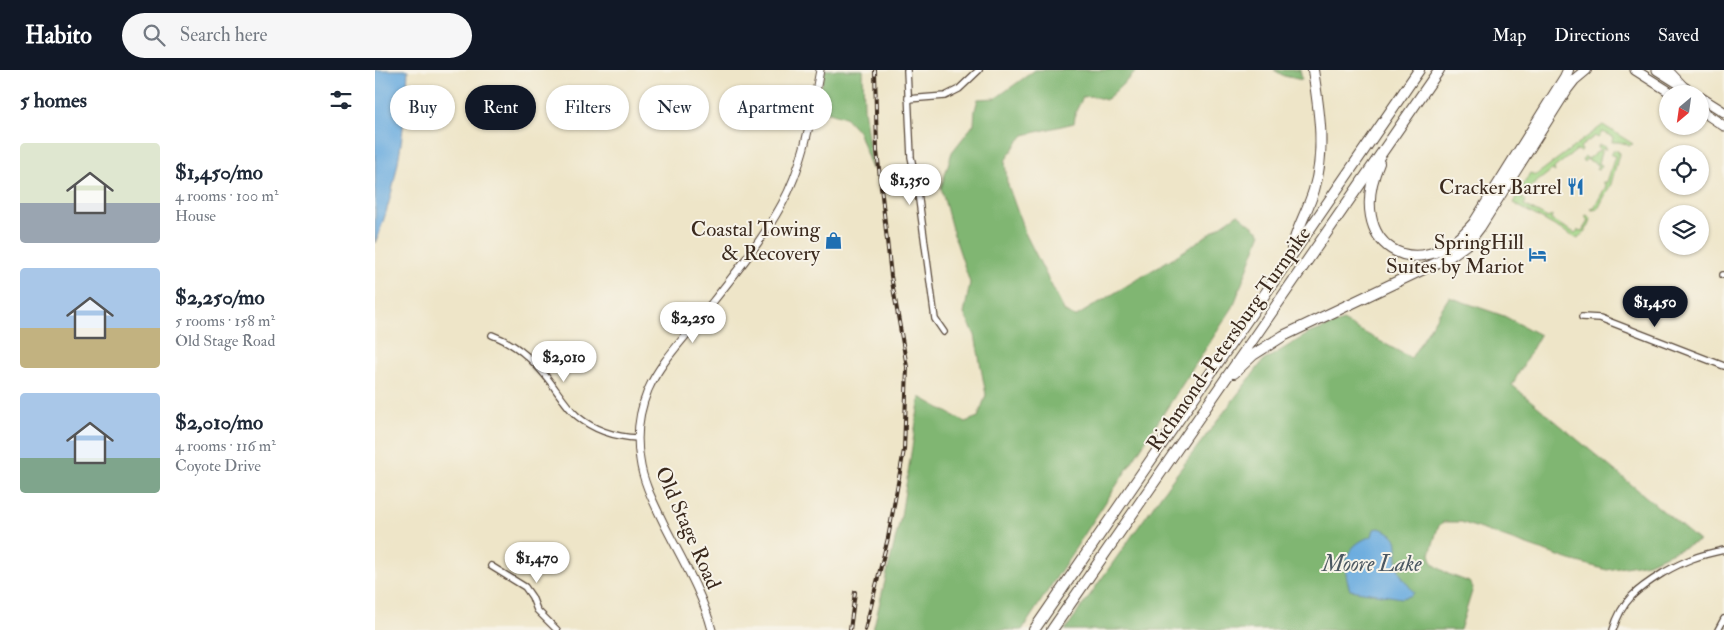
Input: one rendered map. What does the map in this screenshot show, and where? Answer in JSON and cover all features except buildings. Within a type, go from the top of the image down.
[{"type":"highway","points":[[1290,256],[1294,240],[1314,190],[1321,158],[1321,132],[1313,70]]},
{"type":"highway","name":"Richmond-Petersburg Turnpike","points":[[1034,630],[1419,70]]},
{"type":"highway","name":"Richmond-Petersburg Turnpike","points":[[1052,630],[1439,70]]},
{"type":"highway","points":[[1389,142],[1370,190],[1369,209],[1372,225],[1381,238],[1392,248],[1400,252],[1423,256],[1440,251],[1458,239],[1474,223],[1568,70]]},
{"type":"highway","points":[[1218,389],[1253,356],[1273,342],[1315,320],[1449,257],[1467,244],[1480,227],[1570,84],[1586,70]]},
{"type":"highway","points":[[1667,70],[1681,85]]},
{"type":"main road","points":[[1635,70],[1659,85]]},
{"type":"main road","points":[[1657,70],[1680,85]]},
{"type":"main road","points":[[1709,103],[1724,112]]},
{"type":"main road","points":[[1709,109],[1724,119]]},
{"type":"main road","points":[[1709,116],[1724,126]]},
{"type":"street","name":"Old Stage Road","points":[[712,630],[699,593],[646,485],[640,461],[638,438],[644,401],[660,368],[749,254],[773,219],[786,195],[803,153],[820,70]]},
{"type":"street","points":[[907,70],[911,157],[917,185],[935,319],[944,332]]},
{"type":"street","points":[[908,99],[945,96],[959,89],[979,70]]},
{"type":"street","points":[[1582,317],[1600,318],[1724,366]]},
{"type":"street","points":[[492,334],[511,343],[525,354],[550,381],[567,405],[582,420],[609,434],[638,438]]},
{"type":"street","points":[[1613,630],[1626,601],[1643,586],[1689,558],[1724,550]]},
{"type":"street","points":[[491,566],[525,587],[532,597],[537,610],[557,630]]},
{"type":"street","points":[[1718,630],[1724,619]]},
{"type":"green space","points":[[825,70],[863,70],[864,108],[872,169],[858,131],[845,117],[832,113],[832,85],[822,85]]},
{"type":"green space","points":[[1035,70],[1138,70],[1106,100],[1092,96],[1083,97],[1076,111],[1074,123],[1024,135],[1005,161],[1007,182],[1025,233],[1065,312],[1075,317],[1184,251],[1238,214],[1261,233],[1233,307],[1022,630],[873,630],[901,516],[920,397],[965,422],[978,417],[986,395],[975,335],[964,314],[970,283],[941,188],[952,152],[974,124],[978,99],[996,98]]},
{"type":"green space","points":[[1274,70],[1300,70],[1302,80],[1284,76]]},
{"type":"green space","points":[[1603,125],[1633,144],[1612,142],[1613,137],[1602,132],[1598,138],[1595,136],[1580,147],[1581,152],[1577,150],[1554,168],[1555,172],[1552,170],[1529,188],[1530,192],[1526,191],[1522,198],[1526,201],[1524,205],[1548,218],[1552,215],[1551,220],[1575,233],[1578,230],[1582,231],[1588,221],[1585,216],[1587,215],[1591,219],[1589,226],[1578,239],[1513,203],[1530,173],[1536,175]]},
{"type":"green space","points":[[1599,145],[1604,146],[1606,149],[1602,149],[1598,163],[1602,165],[1599,170],[1597,169],[1599,165],[1586,159],[1584,162],[1582,160],[1585,156],[1588,159],[1600,150]]},
{"type":"green space","points":[[1614,150],[1618,151],[1619,154],[1611,184],[1598,209],[1592,210],[1590,208],[1594,208],[1606,186],[1603,182],[1607,182],[1615,156],[1611,155]]},
{"type":"green space","points":[[1449,297],[1504,316],[1540,335],[1512,385],[1699,541],[1648,563],[1607,570],[1570,560],[1461,522],[1443,522],[1438,527],[1430,554],[1433,564],[1448,574],[1469,582],[1473,588],[1460,630],[1065,630],[1169,484],[1263,361],[1308,334],[1343,321],[1411,358]]},
{"type":"water","points":[[375,70],[408,70],[407,85],[390,85],[390,130],[403,130],[399,158],[389,202],[375,243]]},
{"type":"water","name":"Moore Lake","points":[[1379,528],[1393,535],[1396,540],[1399,570],[1414,593],[1410,596],[1402,598],[1350,590],[1346,572],[1347,557],[1356,545],[1372,536],[1374,529]]},
{"type":"railway","points":[[865,630],[888,538],[904,450],[907,367],[891,276],[877,151],[875,70]]},
{"type":"railway","points":[[850,630],[855,592]]},
{"type":"place","name":"Cracker Barrel","points":[[1576,187]]},
{"type":"place","name":"Coastal Towing & Recovery","points":[[834,241]]},
{"type":"place","name":"SpringHill Suites by Mariot","points":[[1538,254]]}]
